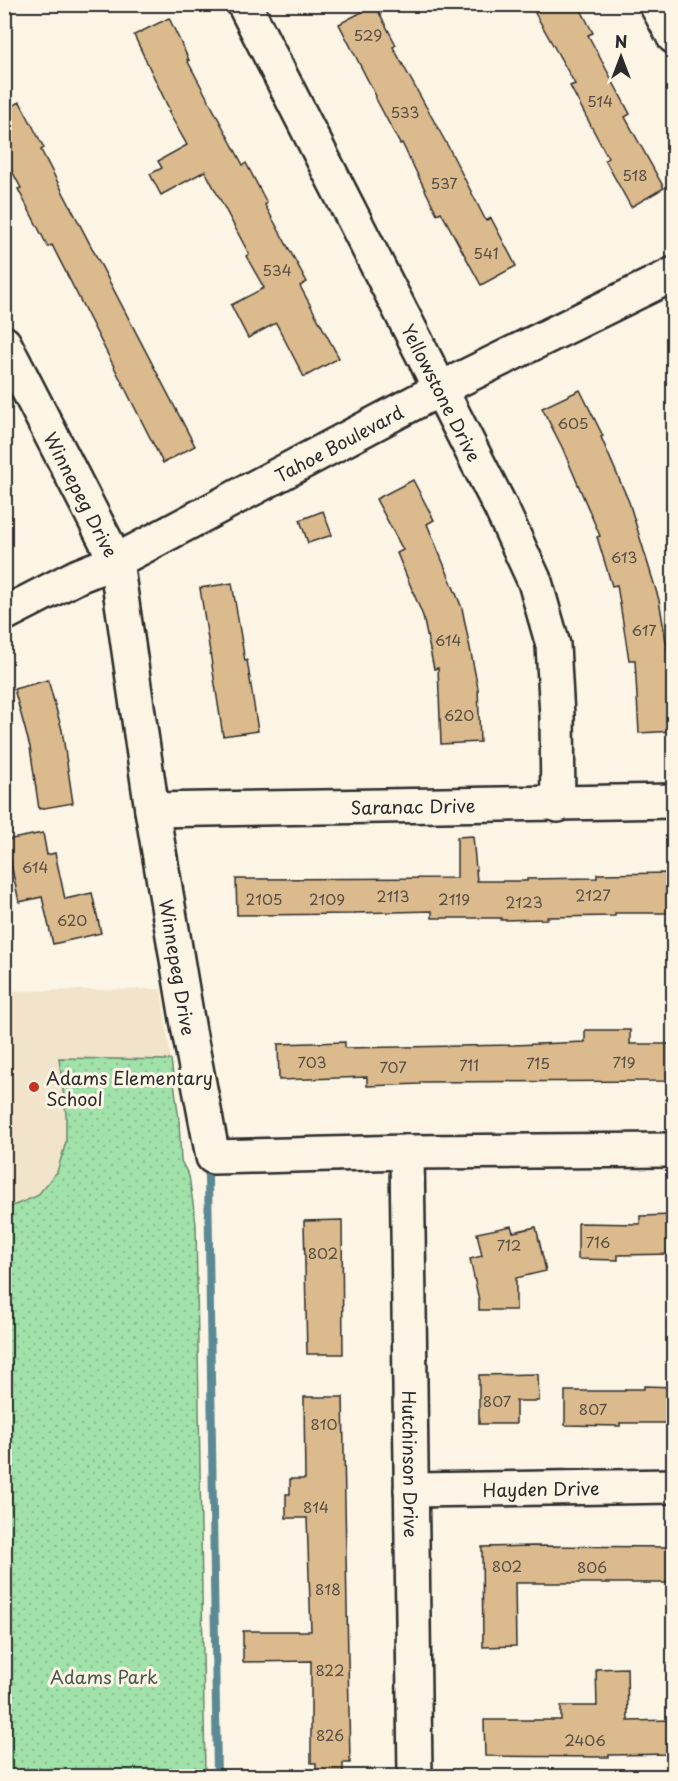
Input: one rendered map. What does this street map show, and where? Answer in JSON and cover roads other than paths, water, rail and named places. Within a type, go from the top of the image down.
[{"type":"street","name":"Yellowstone Drive","points":[[244,4],[501,508],[535,582],[553,645],[558,805]]},
{"type":"street","points":[[656,4],[674,36]]},
{"type":"street","name":"Tahoe Boulevard","points":[[4,614],[78,576],[116,561],[440,389],[674,274]]},
{"type":"street","name":"Winnepeg Drive","points":[[4,343],[116,561],[152,810],[189,1031],[213,1157],[407,1152],[674,1150]]},
{"type":"street","name":"Saranac Drive","points":[[152,810],[558,805],[674,801]]},
{"type":"street","name":"Hutchinson Drive","points":[[407,1152],[415,1776]]},
{"type":"street","name":"Hayden Drive","points":[[411,1490],[674,1486]]},
{"type":"waterway","points":[[208,1177],[217,1776]]},
{"type":"place","name":"Adams Elementary School","points":[[34,1087]]},
{"type":"park label","name":"Adams Park","points":[[104,1676]]}]
